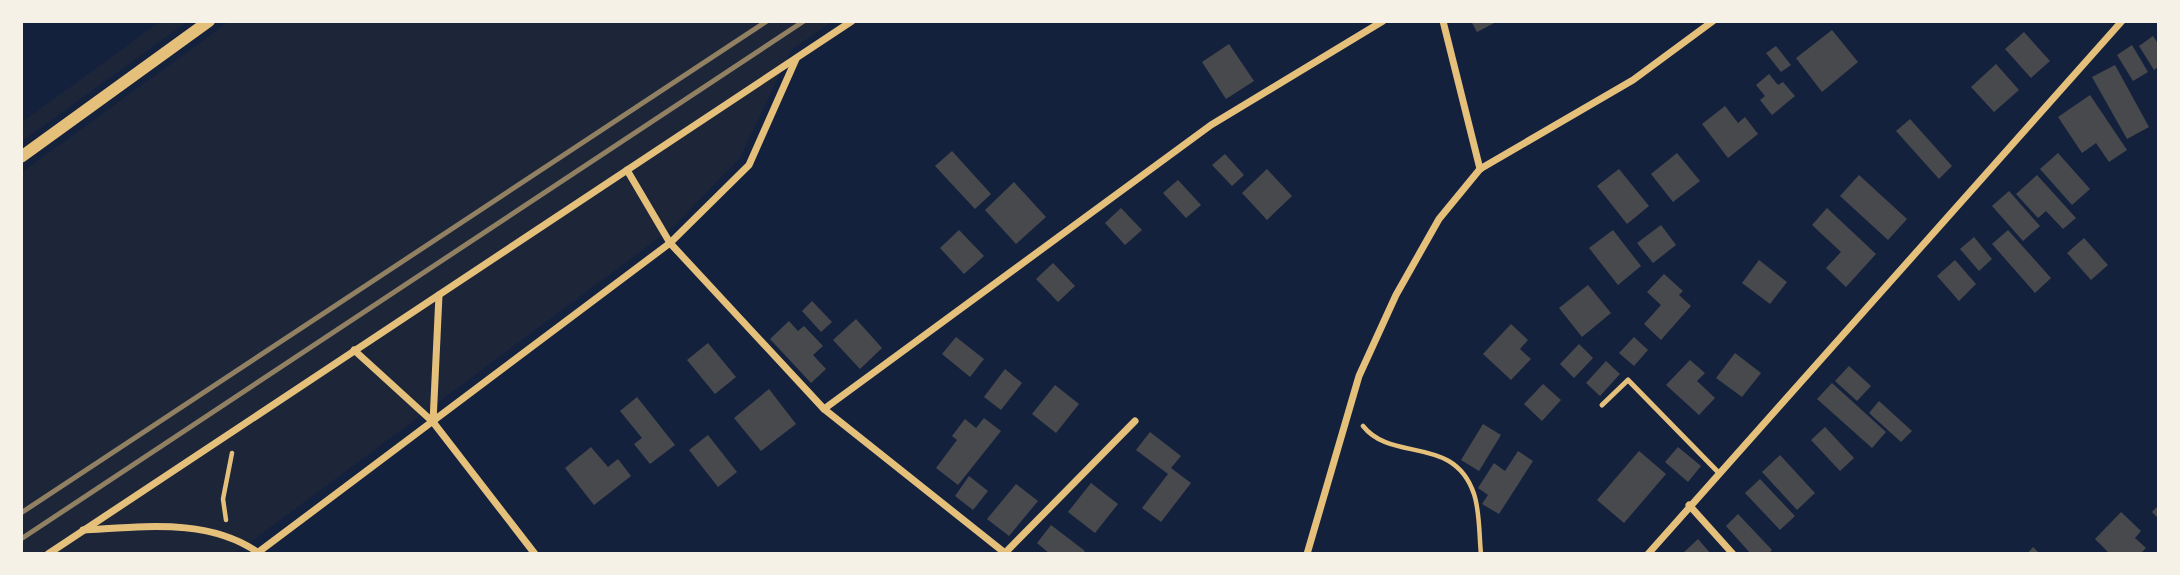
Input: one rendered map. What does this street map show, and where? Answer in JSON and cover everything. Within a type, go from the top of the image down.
[{"type":"street","points":[[21,157],[209,21]]},
{"type":"street","points":[[48,554],[852,21]]},
{"type":"street","points":[[824,409],[1211,125],[1383,21]]},
{"type":"street","points":[[1443,21],[1480,169]]},
{"type":"street","points":[[1307,554],[1359,376],[1396,295],[1439,219],[1480,169],[1633,80],[1713,21]]},
{"type":"street","points":[[1648,554],[1718,472],[2122,21]]},
{"type":"street","points":[[83,531],[165,526],[197,529],[228,537],[258,553],[670,243],[749,165],[796,58]]},
{"type":"street","points":[[627,170],[670,243],[824,409],[1005,553],[1135,421]]},
{"type":"street","points":[[433,422],[439,295]]},
{"type":"street","points":[[354,350],[433,422],[535,554]]},
{"type":"street","points":[[1689,505],[1733,554]]},
{"type":"lane","points":[[1602,405],[1628,380],[1718,472]]},
{"type":"path","points":[[1350,408],[1371,436],[1388,444],[1415,447],[1442,455],[1458,468],[1474,493],[1481,554]]},
{"type":"path","points":[[228,537],[223,499],[229,460],[244,423]]},
{"type":"shaded area","points":[[161,21],[188,21],[21,142],[21,123]]},
{"type":"shaded area","points":[[230,21],[833,21],[791,50],[740,158],[672,228],[233,554],[21,554],[21,173]]},
{"type":"building","points":[[1471,21],[1498,21],[1477,32]]},
{"type":"building","points":[[1832,30],[1858,62],[1822,92],[1796,58]]},
{"type":"building","points":[[2024,32],[2050,61],[2031,78],[2005,49]]},
{"type":"building","points":[[2153,36],[2159,45],[2159,66],[2154,70],[2139,46]]},
{"type":"building","points":[[1229,44],[1254,81],[1226,99],[1202,62]]},
{"type":"building","points":[[2132,45],[2148,72],[2133,81],[2117,55]]},
{"type":"building","points":[[1776,46],[1791,65],[1781,72],[1766,53]]},
{"type":"building","points":[[1996,64],[2019,90],[1994,112],[1971,87]]},
{"type":"building","points":[[2115,65],[2149,127],[2127,139],[2092,77]]},
{"type":"building","points":[[1769,74],[1778,85],[1783,82],[1795,96],[1772,115],[1760,100],[1765,96],[1756,85]]},
{"type":"building","points":[[2090,95],[2127,150],[2109,162],[2096,143],[2082,153],[2058,117]]},
{"type":"building","points":[[1725,106],[1738,123],[1745,117],[1758,134],[1728,158],[1702,124]]},
{"type":"building","points":[[1910,119],[1952,166],[1939,179],[1896,131]]},
{"type":"building","points":[[952,151],[991,194],[975,209],[935,166]]},
{"type":"building","points":[[1677,153],[1700,181],[1673,202],[1651,174]]},
{"type":"building","points":[[2058,153],[2090,189],[2072,205],[2040,169]]},
{"type":"building","points":[[1225,154],[1244,175],[1232,186],[1212,165]]},
{"type":"building","points":[[1267,169],[1292,196],[1267,220],[1242,193]]},
{"type":"building","points":[[1619,169],[1649,206],[1627,224],[1597,186]]},
{"type":"building","points":[[1859,175],[1907,219],[1888,240],[1840,196]]},
{"type":"building","points":[[2037,175],[2076,218],[2063,229],[2046,211],[2038,218],[2016,194]]},
{"type":"building","points":[[1178,180],[1201,205],[1186,218],[1163,193]]},
{"type":"building","points":[[1014,182],[1046,217],[1016,244],[985,210]]},
{"type":"building","points":[[2009,191],[2040,226],[2023,241],[1992,206]]},
{"type":"building","points":[[1121,208],[1142,230],[1125,245],[1105,223]]},
{"type":"building","points":[[1827,208],[1876,254],[1846,287],[1826,268],[1841,252],[1812,225]]},
{"type":"building","points":[[1661,225],[1676,245],[1653,263],[1637,243]]},
{"type":"building","points":[[959,230],[984,256],[964,274],[940,248]]},
{"type":"building","points":[[1613,230],[1641,266],[1618,285],[1589,248]]},
{"type":"building","points":[[2008,230],[2051,278],[2035,293],[1992,244]]},
{"type":"building","points":[[1974,237],[1992,259],[1979,271],[1960,249]]},
{"type":"building","points":[[2084,238],[2108,265],[2091,280],[2067,253]]},
{"type":"building","points":[[1759,260],[1787,282],[1770,304],[1742,283]]},
{"type":"building","points":[[1955,260],[1976,284],[1959,301],[1937,276]]},
{"type":"building","points":[[1053,263],[1075,286],[1058,302],[1036,279]]},
{"type":"building","points":[[1664,274],[1683,291],[1679,295],[1691,306],[1661,340],[1644,324],[1661,305],[1647,292]]},
{"type":"building","points":[[1588,285],[1611,313],[1582,337],[1559,308]]},
{"type":"building","points":[[812,301],[832,322],[821,332],[802,311]]},
{"type":"building","points":[[856,319],[882,348],[860,369],[833,340]]},
{"type":"building","points":[[789,321],[798,331],[804,326],[823,346],[813,355],[826,369],[811,383],[770,339]]},
{"type":"building","points":[[1511,324],[1528,340],[1520,349],[1531,359],[1511,380],[1483,354]]},
{"type":"building","points":[[956,337],[984,359],[970,377],[942,354]]},
{"type":"building","points":[[1634,337],[1648,350],[1634,366],[1619,353]]},
{"type":"building","points":[[708,343],[736,377],[715,394],[687,360]]},
{"type":"building","points":[[1579,344],[1593,358],[1574,378],[1560,364]]},
{"type":"building","points":[[1735,353],[1761,373],[1742,397],[1716,378]]},
{"type":"building","points":[[1690,360],[1705,373],[1697,381],[1715,398],[1699,415],[1666,385]]},
{"type":"building","points":[[1606,361],[1620,374],[1600,396],[1586,383]]},
{"type":"building","points":[[1849,366],[1871,386],[1857,401],[1835,381]]},
{"type":"building","points":[[1005,369],[1022,383],[1001,410],[984,397]]},
{"type":"building","points":[[1832,383],[1886,432],[1872,448],[1817,399]]},
{"type":"building","points":[[1543,384],[1561,400],[1542,421],[1524,404]]},
{"type":"building","points":[[1055,385],[1079,404],[1056,433],[1032,414]]},
{"type":"building","points":[[769,389],[796,424],[761,451],[734,418]]},
{"type":"building","points":[[637,397],[675,445],[650,464],[634,444],[642,438],[620,411]]},
{"type":"building","points":[[1879,401],[1912,431],[1901,442],[1869,413]]},
{"type":"building","points":[[984,418],[1001,431],[958,485],[936,468],[957,440],[952,436],[965,419],[976,428]]},
{"type":"building","points":[[1483,424],[1501,435],[1479,471],[1461,460]]},
{"type":"building","points":[[1825,427],[1854,458],[1840,471],[1811,440]]},
{"type":"building","points":[[1150,432],[1181,456],[1171,468],[1191,483],[1161,522],[1142,508],[1168,474],[1136,450]]},
{"type":"building","points":[[708,435],[737,472],[718,487],[689,450]]},
{"type":"building","points":[[591,447],[608,467],[618,459],[631,476],[594,505],[565,468]]},
{"type":"building","points":[[1678,447],[1701,466],[1688,482],[1665,462]]},
{"type":"building","points":[[1518,451],[1533,461],[1499,514],[1482,504],[1488,495],[1478,488],[1494,463],[1505,471]]},
{"type":"building","points":[[1639,451],[1666,474],[1624,523],[1597,500]]},
{"type":"building","points":[[1780,455],[1815,493],[1797,510],[1762,472]]},
{"type":"building","points":[[969,476],[988,491],[973,510],[955,496]]},
{"type":"building","points":[[1760,479],[1795,516],[1780,530],[1745,493]]},
{"type":"building","points":[[1091,483],[1118,504],[1095,533],[1068,512]]},
{"type":"building","points":[[1016,484],[1038,501],[1009,536],[987,519]]},
{"type":"building","points":[[2159,505],[2159,519],[2152,512]]},
{"type":"building","points":[[2121,512],[2141,531],[2135,538],[2146,548],[2140,554],[2110,554],[2095,539]]},
{"type":"building","points":[[1738,514],[1772,550],[1768,554],[1751,554],[1726,526]]},
{"type":"building","points":[[1051,525],[1085,551],[1082,554],[1050,554],[1037,543]]},
{"type":"building","points":[[1698,539],[1711,554],[1682,554]]},
{"type":"building","points":[[2033,547],[2040,554],[2027,554]]},
{"type":"railway","points":[[21,513],[767,21]]},
{"type":"railway","points":[[21,539],[804,21]]}]
